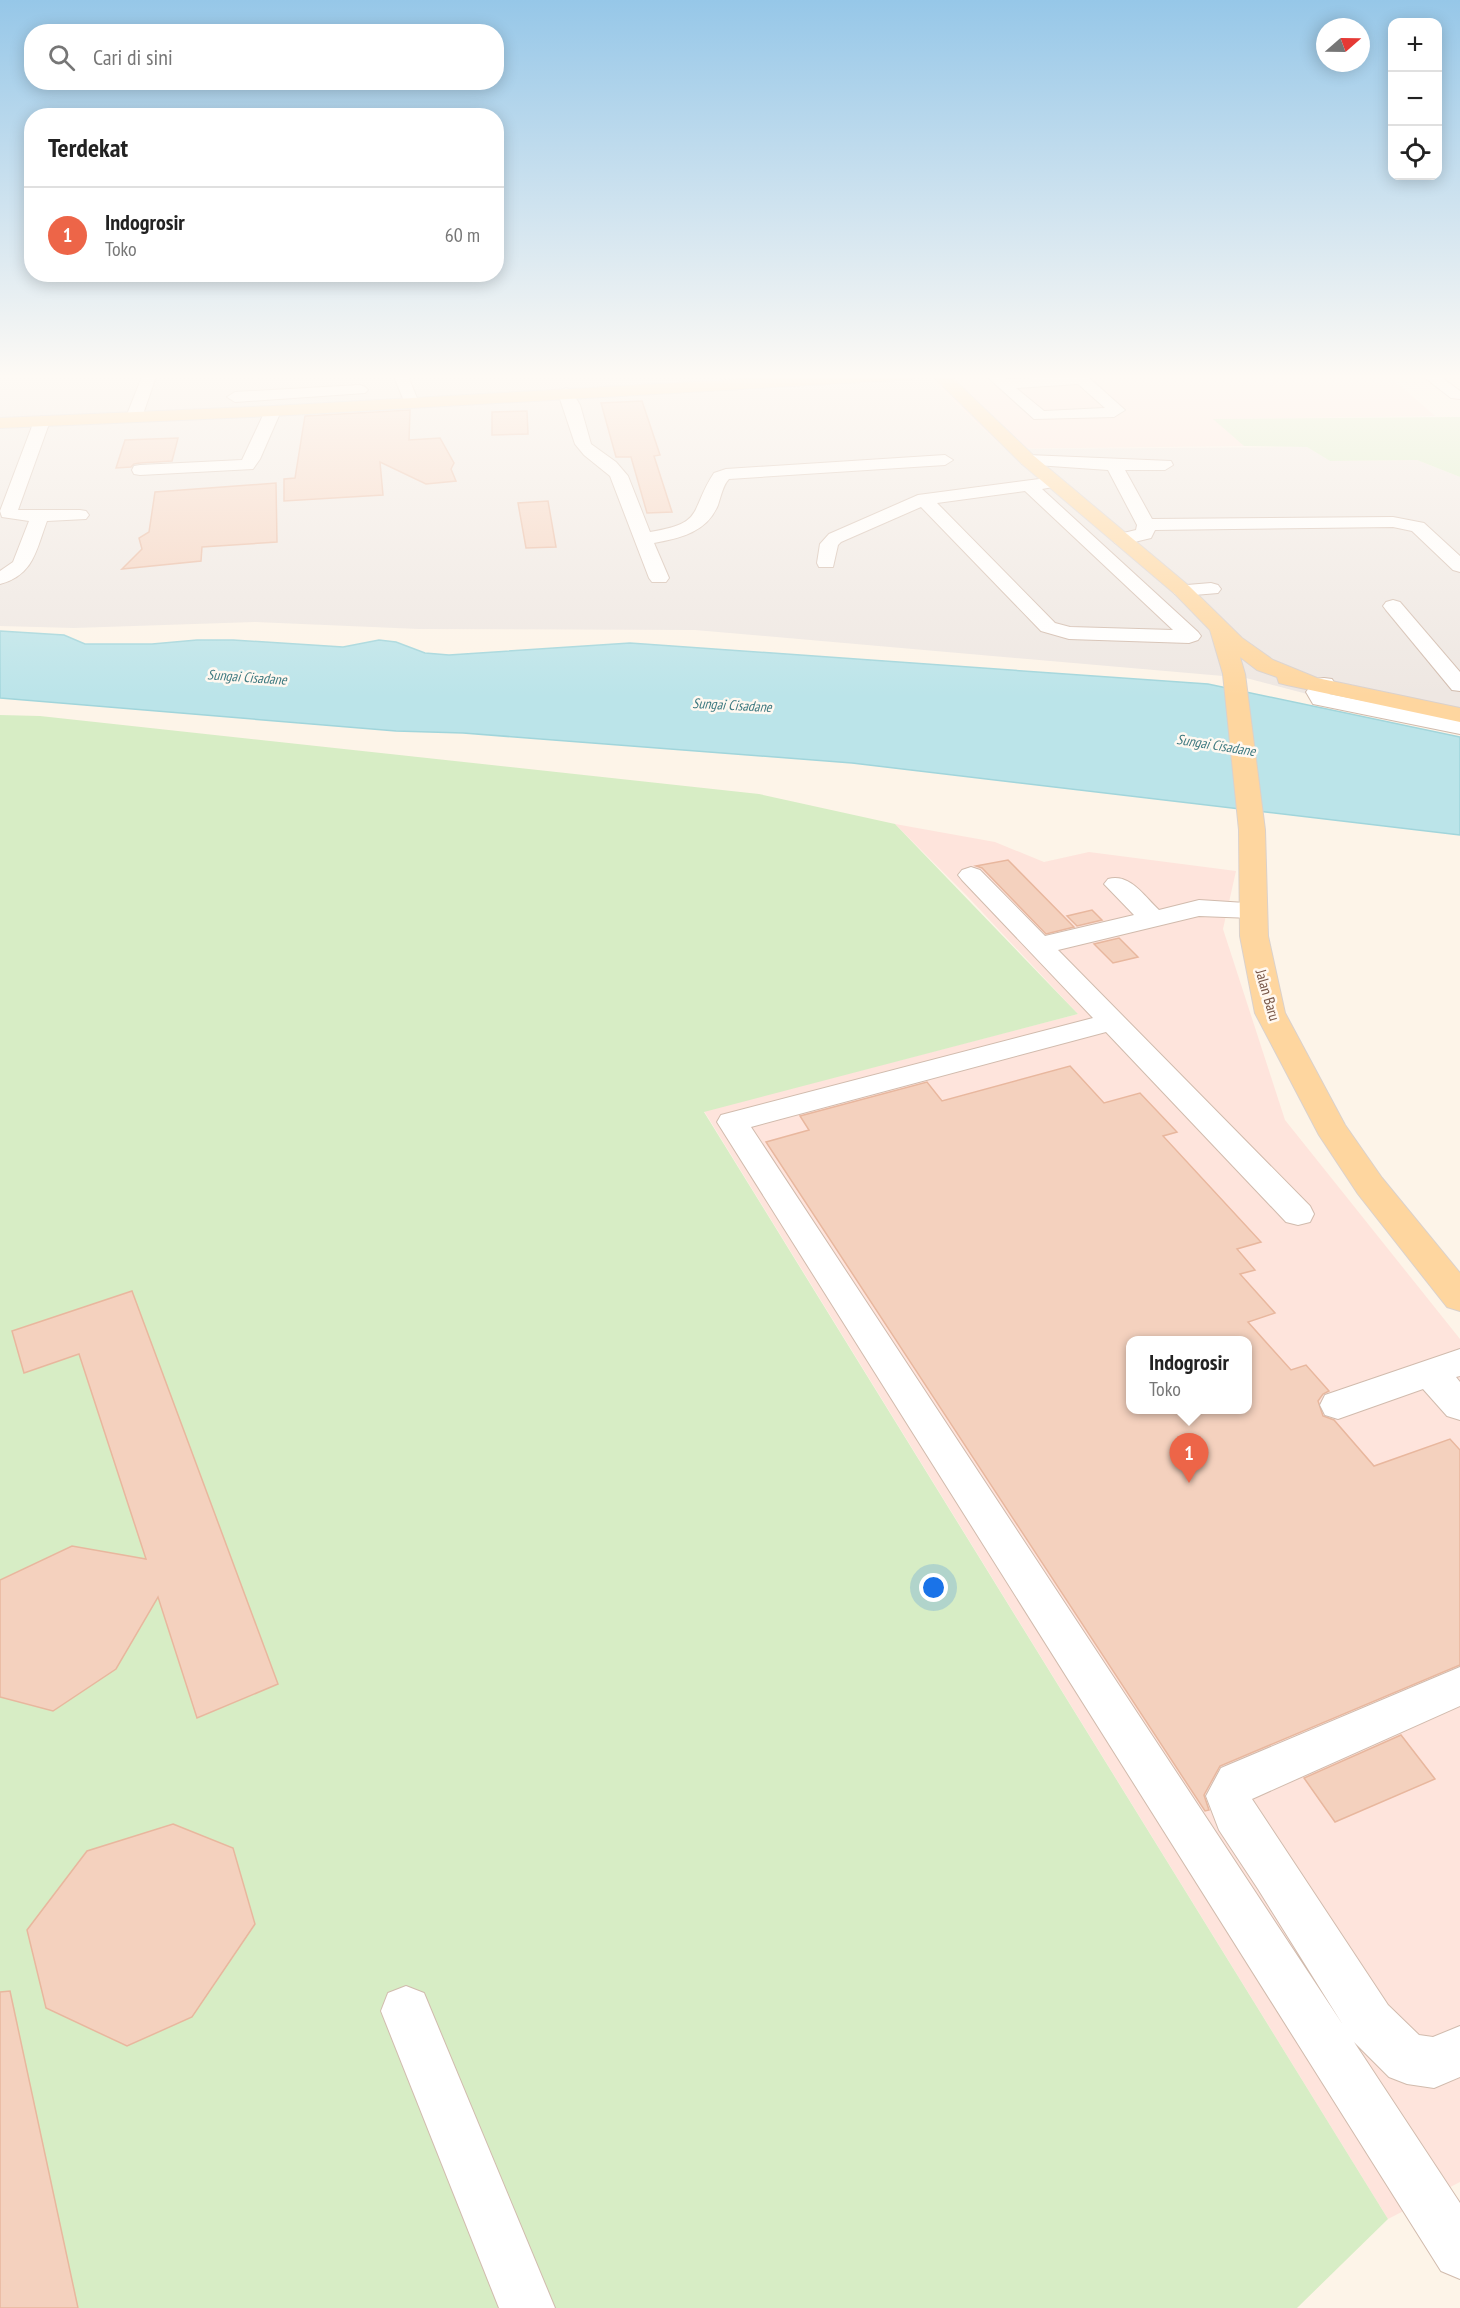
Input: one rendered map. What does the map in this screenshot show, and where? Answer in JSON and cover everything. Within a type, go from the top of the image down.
[{"type":"main road","points":[[1054,482],[1182,590],[1234,643],[1256,660],[1316,683]]},
{"type":"main road","name":"Jalan Baru","points":[[1219,626],[1234,676],[1252,830],[1254,936],[1270,1013],[1330,1128],[1370,1186],[1460,1298]]},
{"type":"main road","points":[[1234,676],[1259,674],[1316,683],[1460,716]]},
{"type":"lane","points":[[18,482],[7,511],[16,516],[80,515]]},
{"type":"lane","points":[[620,482],[659,578]]},
{"type":"lane","points":[[643,539],[678,532],[697,521],[704,515],[718,482]]},
{"type":"lane","points":[[826,563],[830,544],[835,538],[924,499],[1054,482]]},
{"type":"lane","points":[[1122,539],[1145,534],[1146,525],[1123,482]]},
{"type":"lane","points":[[924,499],[1048,627],[1069,633],[1191,636],[1028,485]]},
{"type":"lane","points":[[0,578],[20,567],[40,516]]},
{"type":"lane","points":[[1146,525],[1393,522],[1409,524],[1418,527],[1460,566]]},
{"type":"lane","points":[[1182,590],[1211,589]]},
{"type":"lane","points":[[1393,606],[1460,685]]},
{"type":"lane","points":[[1316,683],[1321,699],[1460,728]]},
{"type":"lane","points":[[970,875],[1298,1214]]},
{"type":"lane","points":[[1116,884],[1153,919]]},
{"type":"lane","points":[[1039,946],[1199,908],[1252,910]]},
{"type":"lane","points":[[1112,1022],[732,1122],[1460,2252]]},
{"type":"lane","points":[[1338,1405],[1450,1372],[1460,1406]]},
{"type":"lane","points":[[1460,1686],[1237,1783],[1229,1796],[1235,1815],[1275,1873],[1370,2023],[1407,2059],[1434,2063],[1460,2051]]},
{"type":"lane","points":[[406,2011],[527,2308]]},
{"type":"shaded area","points":[[0,482],[1460,482],[1460,734],[1246,678],[695,630],[419,629],[255,622],[74,628],[0,626]]},
{"type":"shaded area","points":[[895,824],[995,842],[1044,862],[1089,852],[1236,871],[1223,929],[1285,1120],[1460,1339],[1460,2182],[1388,2219],[704,1111],[1078,1014],[967,896]]},
{"type":"green space","points":[[0,715],[40,716],[759,794],[895,824],[1078,1014],[704,1112],[1388,2219],[1297,2308],[0,2308]]},
{"type":"water","name":"Sungai Cisadane","points":[[0,631],[64,635],[85,644],[152,644],[233,640],[343,647],[379,640],[396,642],[425,653],[449,655],[630,643],[1208,684],[1460,737],[1460,835],[852,763],[463,733],[396,731],[0,698]]},
{"type":"building","points":[[284,482],[382,482],[383,495],[284,501]]},
{"type":"building","points":[[421,482],[449,482],[426,484]]},
{"type":"building","points":[[638,482],[662,482],[672,512],[647,513]]},
{"type":"building","points":[[276,483],[277,542],[202,547],[201,561],[122,569],[142,549],[139,538],[149,532],[155,492]]},
{"type":"building","points":[[548,501],[556,547],[526,548],[518,503]]},
{"type":"building","points":[[1008,860],[1074,927],[1046,934],[982,868],[976,866]]},
{"type":"building","points":[[1092,910],[1102,920],[1077,926],[1067,916]]},
{"type":"building","points":[[1119,938],[1138,957],[1113,963],[1094,944]]},
{"type":"building","points":[[1070,1066],[1104,1103],[1140,1093],[1177,1132],[1163,1136],[1261,1242],[1237,1249],[1255,1270],[1240,1274],[1275,1313],[1248,1322],[1291,1370],[1306,1365],[1329,1391],[1323,1394],[1318,1401],[1323,1416],[1334,1420],[1374,1466],[1450,1439],[1460,1450],[1460,1665],[1220,1766],[1204,1795],[1209,1810],[1205,1811],[766,1142],[809,1130],[800,1116],[927,1082],[942,1101]]},
{"type":"building","points":[[132,1291],[278,1684],[197,1718],[158,1597],[116,1669],[53,1711],[0,1697],[0,1580],[72,1546],[146,1559],[79,1354],[24,1373],[12,1331]]},
{"type":"building","points":[[1401,1735],[1435,1779],[1335,1822],[1304,1778]]},
{"type":"building","points":[[173,1824],[233,1848],[255,1924],[192,2017],[127,2046],[46,2008],[27,1930],[87,1851]]},
{"type":"building","points":[[10,1991],[78,2308],[0,2308],[0,1992]]},
{"type":"place","name":"Indogrosir","points":[[1189,1483]]}]
